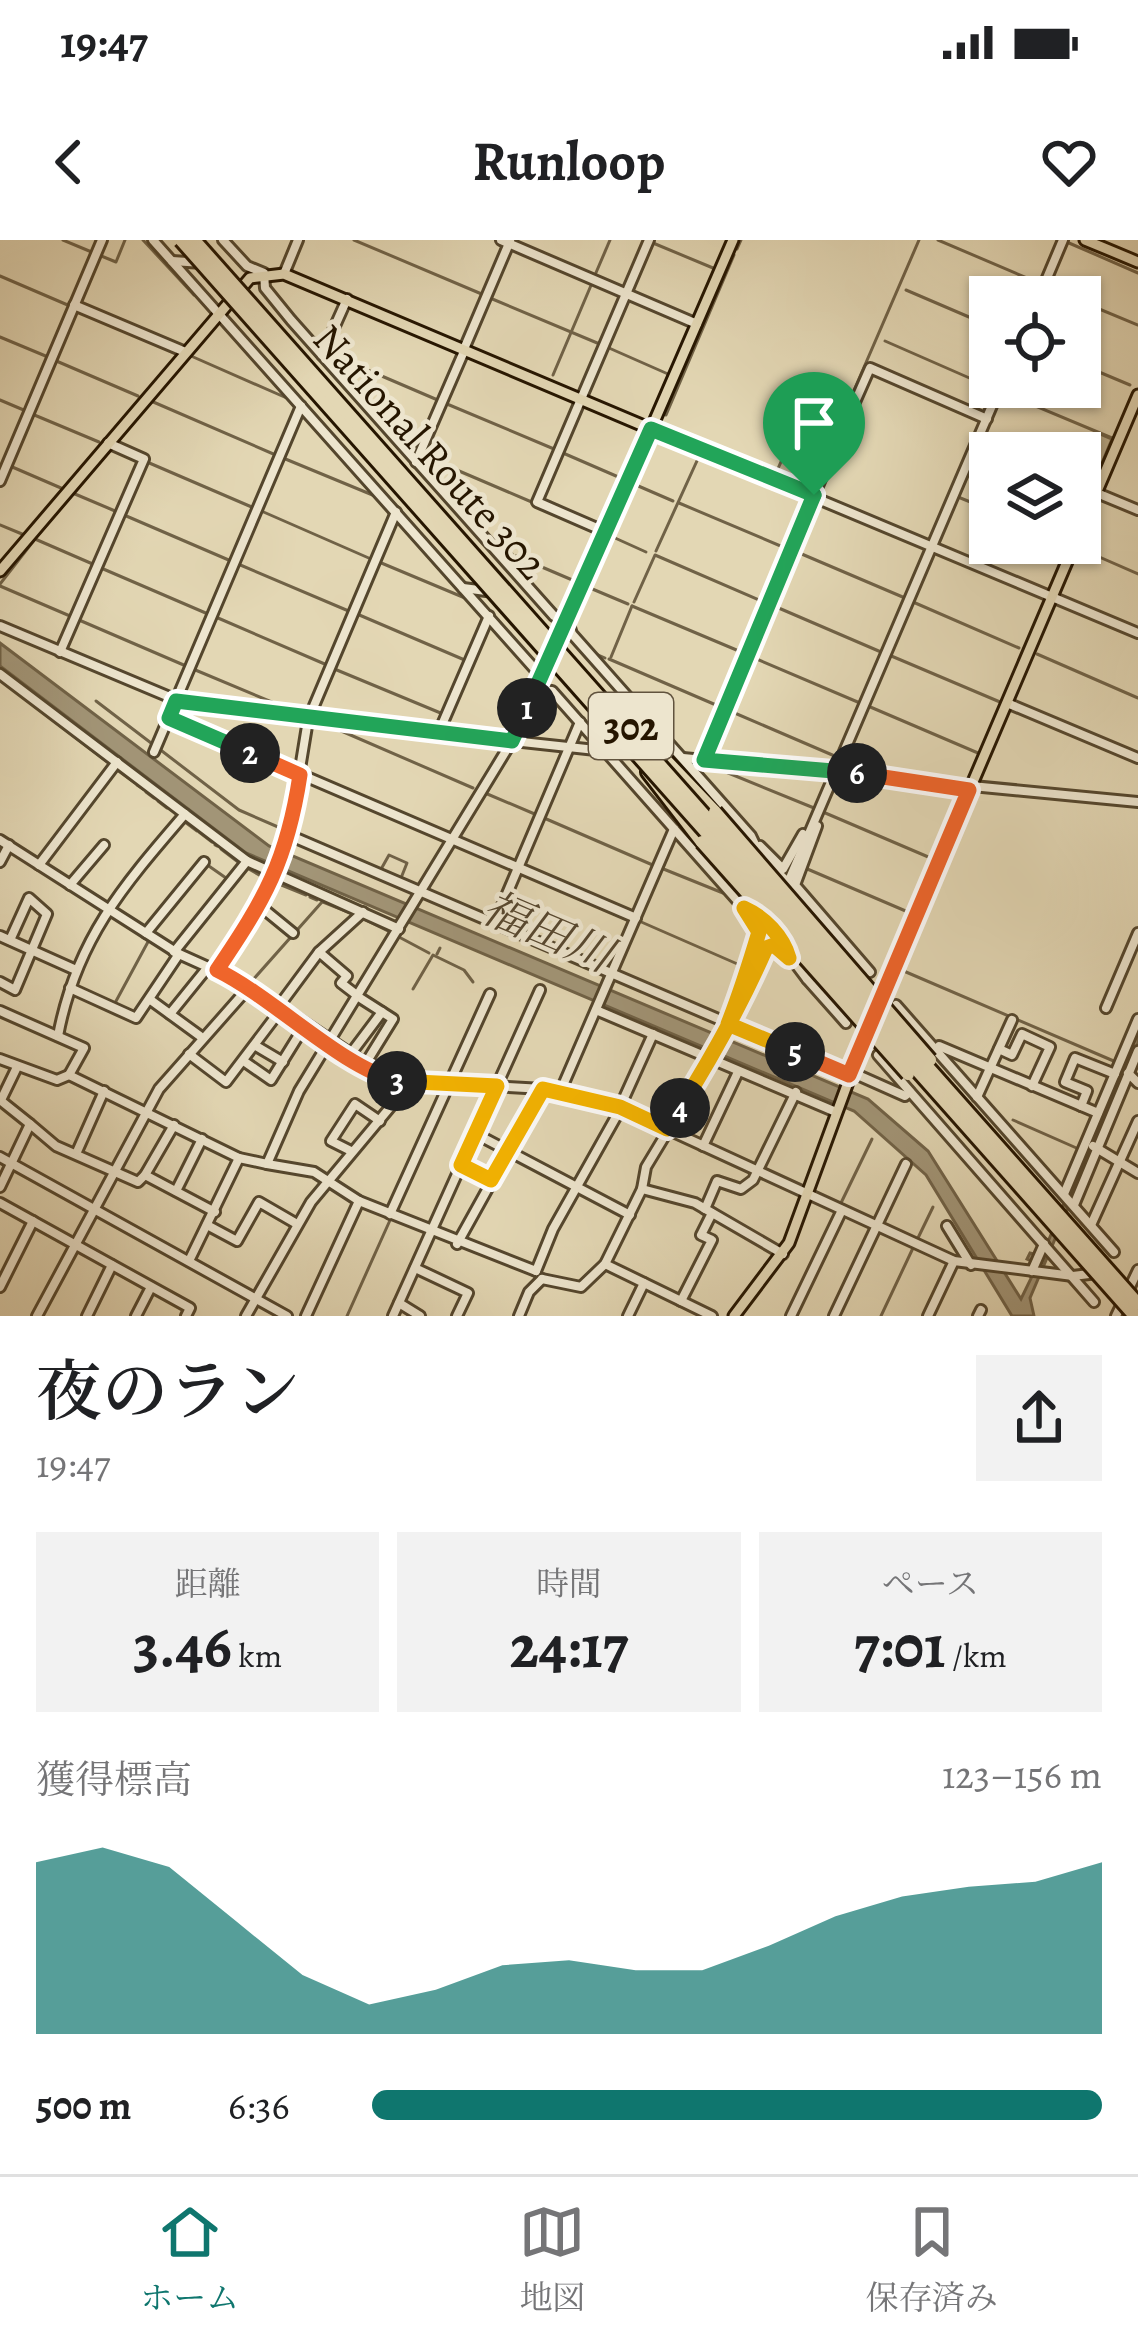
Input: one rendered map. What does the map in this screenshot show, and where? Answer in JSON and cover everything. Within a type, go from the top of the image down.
[{"type":"highway","points":[[181,240],[1136,1316]]},
{"type":"highway","points":[[202,241],[1016,1168],[1135,1296]]},
{"type":"highway","name":"National Route 302","points":[[202,241],[280,322],[916,1049],[1062,1199],[1135,1296]]},
{"type":"highway","points":[[610,702],[715,812],[916,1042],[1016,1168]]},
{"type":"highway","points":[[629,724],[653,780],[702,842],[896,1062],[998,1163]]},
{"type":"main road","points":[[0,571],[241,285],[264,273],[284,274],[347,299],[651,429],[733,240]]},
{"type":"main road","points":[[1085,240],[1138,262]]},
{"type":"main road","points":[[1101,481],[1138,394]]},
{"type":"main road","points":[[734,1316],[783,1254],[878,1005],[1066,564]]},
{"type":"street","points":[[0,481],[102,240]]},
{"type":"street","points":[[153,240],[541,676]]},
{"type":"street","points":[[223,240],[247,266],[264,273],[265,288],[280,322],[322,355],[520,594],[554,616],[567,618]]},
{"type":"street","points":[[284,274],[298,240]]},
{"type":"street","points":[[606,532],[537,502],[649,240]]},
{"type":"street","points":[[1048,276],[1063,240]]},
{"type":"street","points":[[416,463],[507,241],[697,324]]},
{"type":"street","points":[[172,261],[222,264]]},
{"type":"street","points":[[322,355],[347,299]]},
{"type":"street","points":[[74,305],[183,351]]},
{"type":"street","points":[[275,376],[280,322]]},
{"type":"street","points":[[704,760],[870,368],[987,418]]},
{"type":"street","points":[[154,752],[301,406]]},
{"type":"street","points":[[981,432],[991,408]]},
{"type":"street","points":[[267,1164],[299,1091],[512,741],[651,429],[1138,633]]},
{"type":"street","points":[[60,652],[144,459],[108,443]]},
{"type":"street","points":[[790,878],[969,460]]},
{"type":"street","points":[[1101,495],[1138,510]]},
{"type":"street","points":[[170,1014],[260,906],[276,874],[291,836],[308,720],[396,512]]},
{"type":"street","points":[[463,588],[520,594]]},
{"type":"street","points":[[438,734],[489,616]]},
{"type":"street","points":[[567,618],[572,634],[776,866],[787,868],[819,812]]},
{"type":"street","points":[[0,626],[176,701],[605,751]]},
{"type":"street","points":[[0,674],[247,861],[399,928]]},
{"type":"street","points":[[591,734],[589,679],[610,678]]},
{"type":"street","points":[[69,1075],[239,1158],[304,1169],[359,1201],[458,1244],[581,1287],[605,1264],[642,1189],[646,1167],[712,1057],[759,932],[744,908],[580,722],[548,688],[535,690]]},
{"type":"street","points":[[1007,703],[1138,758]]},
{"type":"street","points":[[169,718],[636,918]]},
{"type":"street","points":[[495,922],[580,722]]},
{"type":"street","points":[[682,758],[836,771],[969,790],[1138,802]]},
{"type":"street","points":[[39,865],[117,762]]},
{"type":"street","points":[[810,904],[795,882],[816,833],[819,812]]},
{"type":"street","points":[[58,1036],[76,970],[106,908],[185,814]]},
{"type":"street","points":[[561,1090],[674,829]]},
{"type":"street","points":[[291,836],[495,922],[610,978],[849,1076],[905,1096],[910,1092]]},
{"type":"street","points":[[751,836],[760,854],[870,972]]},
{"type":"street","points":[[0,862],[4,843],[177,953],[250,986],[390,1081],[402,1094],[327,1182],[246,1316]]},
{"type":"street","points":[[70,885],[104,845]]},
{"type":"street","points":[[70,988],[136,1018],[152,1000],[177,953],[247,861]]},
{"type":"street","points":[[146,933],[204,862]]},
{"type":"street","points":[[0,982],[15,990],[32,949],[47,914],[29,898],[5,938],[32,949],[76,970]]},
{"type":"street","points":[[260,906],[293,933]]},
{"type":"street","points":[[744,908],[759,915],[789,958]]},
{"type":"street","points":[[189,1054],[226,1082],[245,1062],[319,952],[363,912]]},
{"type":"street","points":[[827,947],[831,928]]},
{"type":"street","points":[[1106,1008],[1138,933]]},
{"type":"street","points":[[737,1000],[765,935]]},
{"type":"street","points":[[737,1000],[766,948],[774,945],[846,1023]]},
{"type":"street","points":[[319,952],[347,976],[341,983],[393,1019],[364,1066]]},
{"type":"street","points":[[807,980],[844,967]]},
{"type":"street","points":[[37,1316],[92,1208],[169,1075],[176,1075],[200,1036],[250,986]]},
{"type":"street","points":[[393,1316],[540,990]]},
{"type":"street","points":[[390,1214],[490,994]]},
{"type":"street","points":[[152,1000],[200,1036]]},
{"type":"street","points":[[896,1005],[1062,1199],[1137,1055]]},
{"type":"street","points":[[597,1009],[836,1111]]},
{"type":"street","points":[[0,1011],[84,1048],[69,1075],[57,1080],[0,1059]]},
{"type":"street","points":[[349,1056],[382,1012]]},
{"type":"street","points":[[1070,1212],[1098,1113],[1138,1019]]},
{"type":"street","points":[[977,1097],[1012,1020]]},
{"type":"street","points":[[245,1062],[271,1080],[304,1025]]},
{"type":"street","points":[[519,1316],[576,1186],[653,1034]]},
{"type":"street","points":[[999,1049],[1012,1055],[1022,1034],[1050,1047],[1032,1085]]},
{"type":"street","points":[[256,1046],[283,1063]]},
{"type":"street","points":[[938,1051],[939,1046],[1098,1113]]},
{"type":"street","points":[[916,1049],[938,1051]]},
{"type":"street","points":[[878,1055],[1094,1302]]},
{"type":"street","points":[[1081,1106],[1088,1091],[1065,1082],[1075,1058],[1114,1074]]},
{"type":"street","points":[[17,1067],[0,1100],[56,1146],[138,1182],[175,1125]]},
{"type":"street","points":[[703,1145],[738,1072]]},
{"type":"street","points":[[929,1114],[937,1072]]},
{"type":"street","points":[[1129,1073],[1138,1083]]},
{"type":"street","points":[[390,1081],[561,1090],[620,1107],[954,1261],[1008,1269],[1037,1267],[1073,1276],[1113,1269]]},
{"type":"street","points":[[458,1244],[543,1089]]},
{"type":"street","points":[[76,1154],[104,1091]]},
{"type":"street","points":[[681,1301],[712,1240],[701,1235],[717,1181],[745,1188],[796,1092]]},
{"type":"street","points":[[351,1151],[331,1141],[355,1104],[380,1121]]},
{"type":"street","points":[[1114,1252],[1088,1229],[1138,1121]]},
{"type":"street","points":[[0,1187],[30,1124]]},
{"type":"street","points":[[476,1134],[630,1215]]},
{"type":"street","points":[[176,1191],[202,1139]]},
{"type":"street","points":[[1091,1145],[1138,1172]]},
{"type":"street","points":[[0,1156],[287,1316]]},
{"type":"street","points":[[189,1262],[239,1158]]},
{"type":"street","points":[[834,1316],[906,1164]]},
{"type":"street","points":[[461,1165],[491,1180]]},
{"type":"street","points":[[146,1175],[215,1213]]},
{"type":"street","points":[[642,1189],[708,1211],[783,1254]]},
{"type":"street","points":[[306,1316],[359,1201]]},
{"type":"street","points":[[208,1226],[237,1241],[259,1202],[298,1224]]},
{"type":"street","points":[[0,1203],[190,1309],[186,1316]]},
{"type":"street","points":[[791,1316],[842,1210]]},
{"type":"street","points":[[0,1287],[33,1221]]},
{"type":"street","points":[[947,1226],[973,1266]]},
{"type":"street","points":[[1037,1267],[1047,1247]]},
{"type":"street","points":[[932,1315],[954,1261]]},
{"type":"street","points":[[605,1264],[708,1315]]},
{"type":"street","points":[[87,1316],[112,1265]]},
{"type":"street","points":[[415,1268],[468,1293],[457,1316]]},
{"type":"street","points":[[1116,1316],[1135,1296],[1138,1270]]},
{"type":"street","points":[[628,1316],[644,1283]]},
{"type":"street","points":[[136,1316],[151,1287]]},
{"type":"street","points":[[399,1303],[420,1316]]},
{"type":"green space","points":[[808,400],[839,414],[811,486],[777,471]]},
{"type":"green space","points":[[1101,434],[1112,439],[1101,465]]},
{"type":"shaded area","points":[[0,643],[269,846],[868,1099],[928,1151],[1021,1299],[1038,1264],[1027,1259],[1030,1253],[1042,1256],[1138,1027],[1138,1043],[1030,1298],[1034,1316],[1012,1316],[926,1175],[854,1111],[246,853],[0,666]]},
{"type":"waterway","points":[[63,240],[94,253]]},
{"type":"waterway","points":[[99,255],[116,262],[125,240]]},
{"type":"waterway","points":[[143,240],[194,295]]},
{"type":"waterway","points":[[354,240],[484,295]]},
{"type":"waterway","points":[[595,275],[610,240]]},
{"type":"waterway","points":[[737,249],[741,240]]},
{"type":"waterway","points":[[833,439],[919,240]]},
{"type":"waterway","points":[[938,240],[1022,276]]},
{"type":"waterway","points":[[653,243],[713,268]]},
{"type":"waterway","points":[[1069,243],[1138,273]]},
{"type":"waterway","points":[[666,415],[734,255]]},
{"type":"waterway","points":[[0,276],[70,306]]},
{"type":"waterway","points":[[553,375],[592,283]]},
{"type":"waterway","points":[[906,290],[969,317]]},
{"type":"waterway","points":[[490,298],[602,345]]},
{"type":"waterway","points":[[1101,310],[1138,325]]},
{"type":"waterway","points":[[229,318],[272,367]]},
{"type":"waterway","points":[[0,337],[48,357]]},
{"type":"waterway","points":[[885,341],[969,378]]},
{"type":"waterway","points":[[609,348],[668,374]]},
{"type":"waterway","points":[[328,353],[440,401]]},
{"type":"waterway","points":[[191,356],[289,399]]},
{"type":"waterway","points":[[54,360],[138,396]]},
{"type":"waterway","points":[[1101,373],[1130,385]]},
{"type":"waterway","points":[[279,375],[465,585]]},
{"type":"waterway","points":[[0,400],[26,411]]},
{"type":"waterway","points":[[151,401],[278,456]]},
{"type":"waterway","points":[[447,404],[554,449]]},
{"type":"waterway","points":[[1040,408],[1112,438]]},
{"type":"waterway","points":[[32,414],[99,442]]},
{"type":"waterway","points":[[38,535],[108,452]]},
{"type":"waterway","points":[[656,551],[701,452]]},
{"type":"waterway","points":[[563,453],[623,479]]},
{"type":"waterway","points":[[424,456],[534,503]]},
{"type":"waterway","points":[[283,458],[375,496]]},
{"type":"waterway","points":[[147,462],[254,508]]},
{"type":"waterway","points":[[10,466],[61,488]]},
{"type":"waterway","points":[[636,485],[673,501]]},
{"type":"waterway","points":[[75,494],[115,511]]},
{"type":"waterway","points":[[958,497],[969,501]]},
{"type":"waterway","points":[[679,503],[790,550]]},
{"type":"waterway","points":[[259,510],[371,559]]},
{"type":"waterway","points":[[124,515],[231,561]]},
{"type":"waterway","points":[[0,525],[22,534]]},
{"type":"waterway","points":[[615,538],[646,552]]},
{"type":"waterway","points":[[0,584],[35,539],[95,565]]},
{"type":"waterway","points":[[502,550],[512,554]]},
{"type":"waterway","points":[[797,552],[905,598]]},
{"type":"waterway","points":[[634,602],[655,555],[766,603]]},
{"type":"waterway","points":[[516,556],[577,582]]},
{"type":"waterway","points":[[1101,558],[1138,574]]},
{"type":"waterway","points":[[379,562],[465,598]]},
{"type":"waterway","points":[[238,564],[351,612]]},
{"type":"waterway","points":[[101,568],[208,614]]},
{"type":"waterway","points":[[0,586],[70,616]]},
{"type":"waterway","points":[[590,588],[628,604]]},
{"type":"waterway","points":[[474,594],[530,657]]},
{"type":"waterway","points":[[913,602],[1019,648]]},
{"type":"waterway","points":[[632,606],[746,654]]},
{"type":"waterway","points":[[611,657],[632,606]]},
{"type":"waterway","points":[[774,606],[881,652]]},
{"type":"waterway","points":[[1078,612],[1091,618]]},
{"type":"waterway","points":[[357,614],[467,661]]},
{"type":"waterway","points":[[218,618],[327,665]]},
{"type":"waterway","points":[[1094,619],[1107,624]]},
{"type":"waterway","points":[[79,620],[186,666]]},
{"type":"waterway","points":[[1110,626],[1124,631]]},
{"type":"waterway","points":[[1127,633],[1138,637]]},
{"type":"waterway","points":[[596,654],[605,658]]},
{"type":"waterway","points":[[1037,654],[1138,698]]},
{"type":"waterway","points":[[889,655],[1000,702]]},
{"type":"waterway","points":[[752,657],[860,703]]},
{"type":"waterway","points":[[609,659],[723,708]]},
{"type":"waterway","points":[[332,668],[443,714]]},
{"type":"waterway","points":[[193,669],[291,710]]},
{"type":"waterway","points":[[0,680],[9,686]]},
{"type":"waterway","points":[[16,692],[110,764]]},
{"type":"waterway","points":[[96,701],[155,746]]},
{"type":"waterway","points":[[868,706],[978,753]]},
{"type":"waterway","points":[[730,711],[837,757]]},
{"type":"waterway","points":[[332,727],[473,788]]},
{"type":"waterway","points":[[480,730],[493,735]]},
{"type":"waterway","points":[[158,748],[239,810],[285,830]]},
{"type":"waterway","points":[[716,768],[814,808]]},
{"type":"waterway","points":[[116,769],[135,783]]},
{"type":"waterway","points":[[294,835],[302,779],[341,796]]},
{"type":"waterway","points":[[137,785],[143,789]]},
{"type":"waterway","points":[[146,792],[154,798]]},
{"type":"waterway","points":[[485,793],[537,815]]},
{"type":"waterway","points":[[158,801],[167,808]]},
{"type":"waterway","points":[[823,812],[933,859]]},
{"type":"waterway","points":[[544,818],[655,866]]},
{"type":"waterway","points":[[670,819],[734,891]]},
{"type":"waterway","points":[[185,822],[197,831]]},
{"type":"waterway","points":[[199,832],[212,842]]},
{"type":"waterway","points":[[221,849],[242,865]]},
{"type":"waterway","points":[[380,871],[389,855],[407,863],[401,878]]},
{"type":"waterway","points":[[206,864],[226,878]]},
{"type":"waterway","points":[[247,868],[268,880]]},
{"type":"waterway","points":[[661,868],[723,893]]},
{"type":"waterway","points":[[805,868],[908,912]]},
{"type":"waterway","points":[[279,884],[306,895]]},
{"type":"waterway","points":[[310,897],[317,900]]},
{"type":"waterway","points":[[251,982],[322,902]]},
{"type":"waterway","points":[[323,902],[353,914]]},
{"type":"waterway","points":[[808,910],[824,926]]},
{"type":"waterway","points":[[362,918],[390,932]]},
{"type":"waterway","name":"福田川","points":[[639,921],[742,966]]},
{"type":"waterway","points":[[399,937],[429,953]]},
{"type":"waterway","points":[[115,1003],[149,940]]},
{"type":"waterway","points":[[838,941],[867,975]]},
{"type":"waterway","points":[[437,954],[440,948]]},
{"type":"waterway","points":[[413,989],[433,955],[464,970],[473,982]]},
{"type":"waterway","points":[[899,969],[1116,1062]]},
{"type":"waterway","points":[[737,1023],[813,1056]]},
{"type":"waterway","points":[[1013,1120],[1081,1150]]},
{"type":"waterway","points":[[840,1205],[872,1139]]},
{"type":"waterway","points":[[917,1240],[933,1207]]},
{"type":"waterway","points":[[347,1316],[391,1218]]},
{"type":"waterway","points":[[881,1316],[913,1248]]},
{"type":"route","points":[[814,495],[651,429],[512,741],[176,701],[169,718],[300,775],[287,848],[260,906],[217,970],[250,986],[390,1081],[497,1086],[461,1165],[491,1180],[543,1089],[620,1107],[667,1129],[713,1056],[737,1000],[766,948],[774,945],[789,958],[759,915],[744,908],[757,922],[759,932],[740,979],[737,1000],[728,1024],[849,1075],[969,790],[893,776],[704,760],[814,495]]}]
